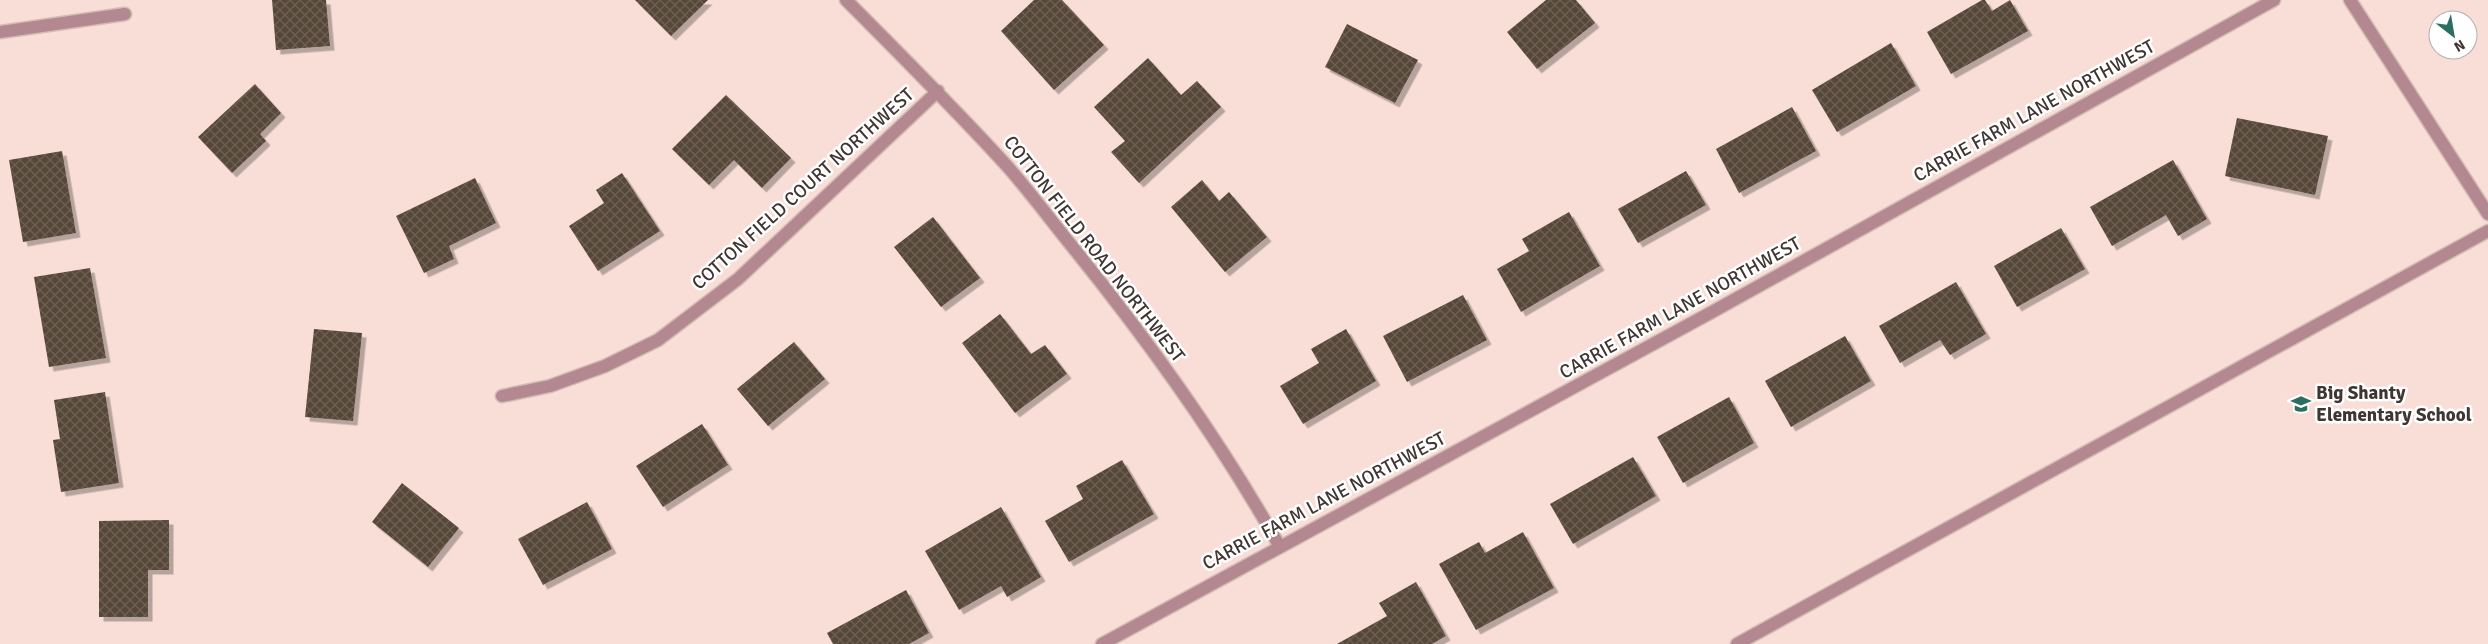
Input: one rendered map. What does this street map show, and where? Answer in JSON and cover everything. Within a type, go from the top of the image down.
[{"type":"street","name":"COTTON FIELD ROAD NORTHWEST","points":[[846,0],[938,91],[1008,168],[1104,286],[1181,391],[1251,496],[1280,547]]},
{"type":"street","name":"CARRIE FARM LANE NORTHWEST","points":[[1102,644],[1712,312],[2274,0]]},
{"type":"street","points":[[2350,0],[2488,214]]},
{"type":"street","points":[[0,32],[125,14]]},
{"type":"street","name":"COTTON FIELD COURT NORTHWEST","points":[[502,396],[550,386],[605,366],[658,340],[738,279],[938,91]]},
{"type":"street","points":[[1737,644],[2488,230]]},
{"type":"building","points":[[272,0],[326,0],[330,46],[276,50]]},
{"type":"building","points":[[635,0],[708,0],[671,36]]},
{"type":"building","points":[[1034,0],[1062,0],[1104,45],[1054,90],[1001,31]]},
{"type":"building","points":[[1546,0],[1576,0],[1595,23],[1537,69],[1507,32]]},
{"type":"building","points":[[1985,0],[1992,11],[2010,0],[2028,31],[1951,74],[1927,32]]},
{"type":"building","points":[[1347,24],[1418,60],[1395,103],[1325,67]]},
{"type":"building","points":[[1891,43],[1916,86],[1837,132],[1812,90]]},
{"type":"building","points":[[1148,58],[1181,95],[1197,81],[1221,107],[1139,183],[1111,152],[1125,141],[1094,107]]},
{"type":"building","points":[[255,84],[281,113],[260,134],[266,141],[232,173],[198,137]]},
{"type":"building","points":[[726,95],[791,158],[762,188],[734,160],[709,185],[672,149]]},
{"type":"building","points":[[1792,107],[1816,151],[1739,193],[1716,149]]},
{"type":"building","points":[[2237,118],[2328,136],[2315,195],[2225,176]]},
{"type":"building","points":[[62,151],[76,233],[23,242],[9,160]]},
{"type":"building","points":[[2173,160],[2207,219],[2178,236],[2166,215],[2112,246],[2090,207]]},
{"type":"building","points":[[1686,171],[1706,205],[1638,243],[1618,209]]},
{"type":"building","points":[[622,173],[660,231],[598,271],[569,226],[604,203],[596,190]]},
{"type":"building","points":[[475,178],[496,223],[449,246],[454,259],[424,273],[396,216]]},
{"type":"building","points":[[1202,180],[1219,201],[1229,192],[1267,237],[1225,272],[1171,207]]},
{"type":"building","points":[[1569,212],[1600,266],[1521,312],[1497,269],[1529,251],[1522,239]]},
{"type":"building","points":[[933,217],[980,278],[941,307],[894,247]]},
{"type":"building","points":[[2061,228],[2085,269],[2017,307],[1994,266]]},
{"type":"building","points":[[90,268],[106,358],[49,367],[34,277]]},
{"type":"building","points":[[1956,282],[1986,334],[1950,355],[1940,340],[1900,363],[1879,326]]},
{"type":"building","points":[[1463,295],[1487,340],[1407,382],[1383,336]]},
{"type":"building","points":[[1000,314],[1031,354],[1045,345],[1067,374],[1015,413],[962,343]]},
{"type":"building","points":[[314,329],[362,333],[353,421],[305,417]]},
{"type":"building","points":[[1346,329],[1376,381],[1303,424],[1280,386],[1319,363],[1311,349]]},
{"type":"building","points":[[1845,336],[1871,381],[1791,427],[1765,381]]},
{"type":"building","points":[[794,342],[825,379],[768,426],[737,389]]},
{"type":"building","points":[[105,392],[119,483],[61,492],[53,440],[60,439],[54,400]]},
{"type":"building","points":[[1729,397],[1754,443],[1683,483],[1657,437]]},
{"type":"building","points":[[702,424],[728,465],[663,507],[636,466]]},
{"type":"building","points":[[1633,457],[1656,496],[1573,544],[1550,504]]},
{"type":"building","points":[[1122,460],[1154,514],[1069,562],[1045,521],[1083,499],[1076,486]]},
{"type":"building","points":[[402,483],[459,528],[428,567],[372,522]]},
{"type":"building","points":[[587,502],[612,549],[543,585],[518,539]]},
{"type":"building","points":[[1001,507],[1041,577],[1007,597],[1001,586],[959,610],[925,551]]},
{"type":"building","points":[[169,520],[169,570],[148,570],[148,617],[99,617],[99,521]]},
{"type":"building","points":[[1523,532],[1554,588],[1476,630],[1439,564],[1479,542],[1485,553]]},
{"type":"building","points":[[1416,582],[1446,636],[1432,644],[1337,644],[1387,616],[1379,603]]},
{"type":"building","points":[[906,590],[929,633],[909,644],[833,644],[827,633]]},
{"type":"place","name":"Big Shanty Elementary School","points":[[2301,404]]}]
